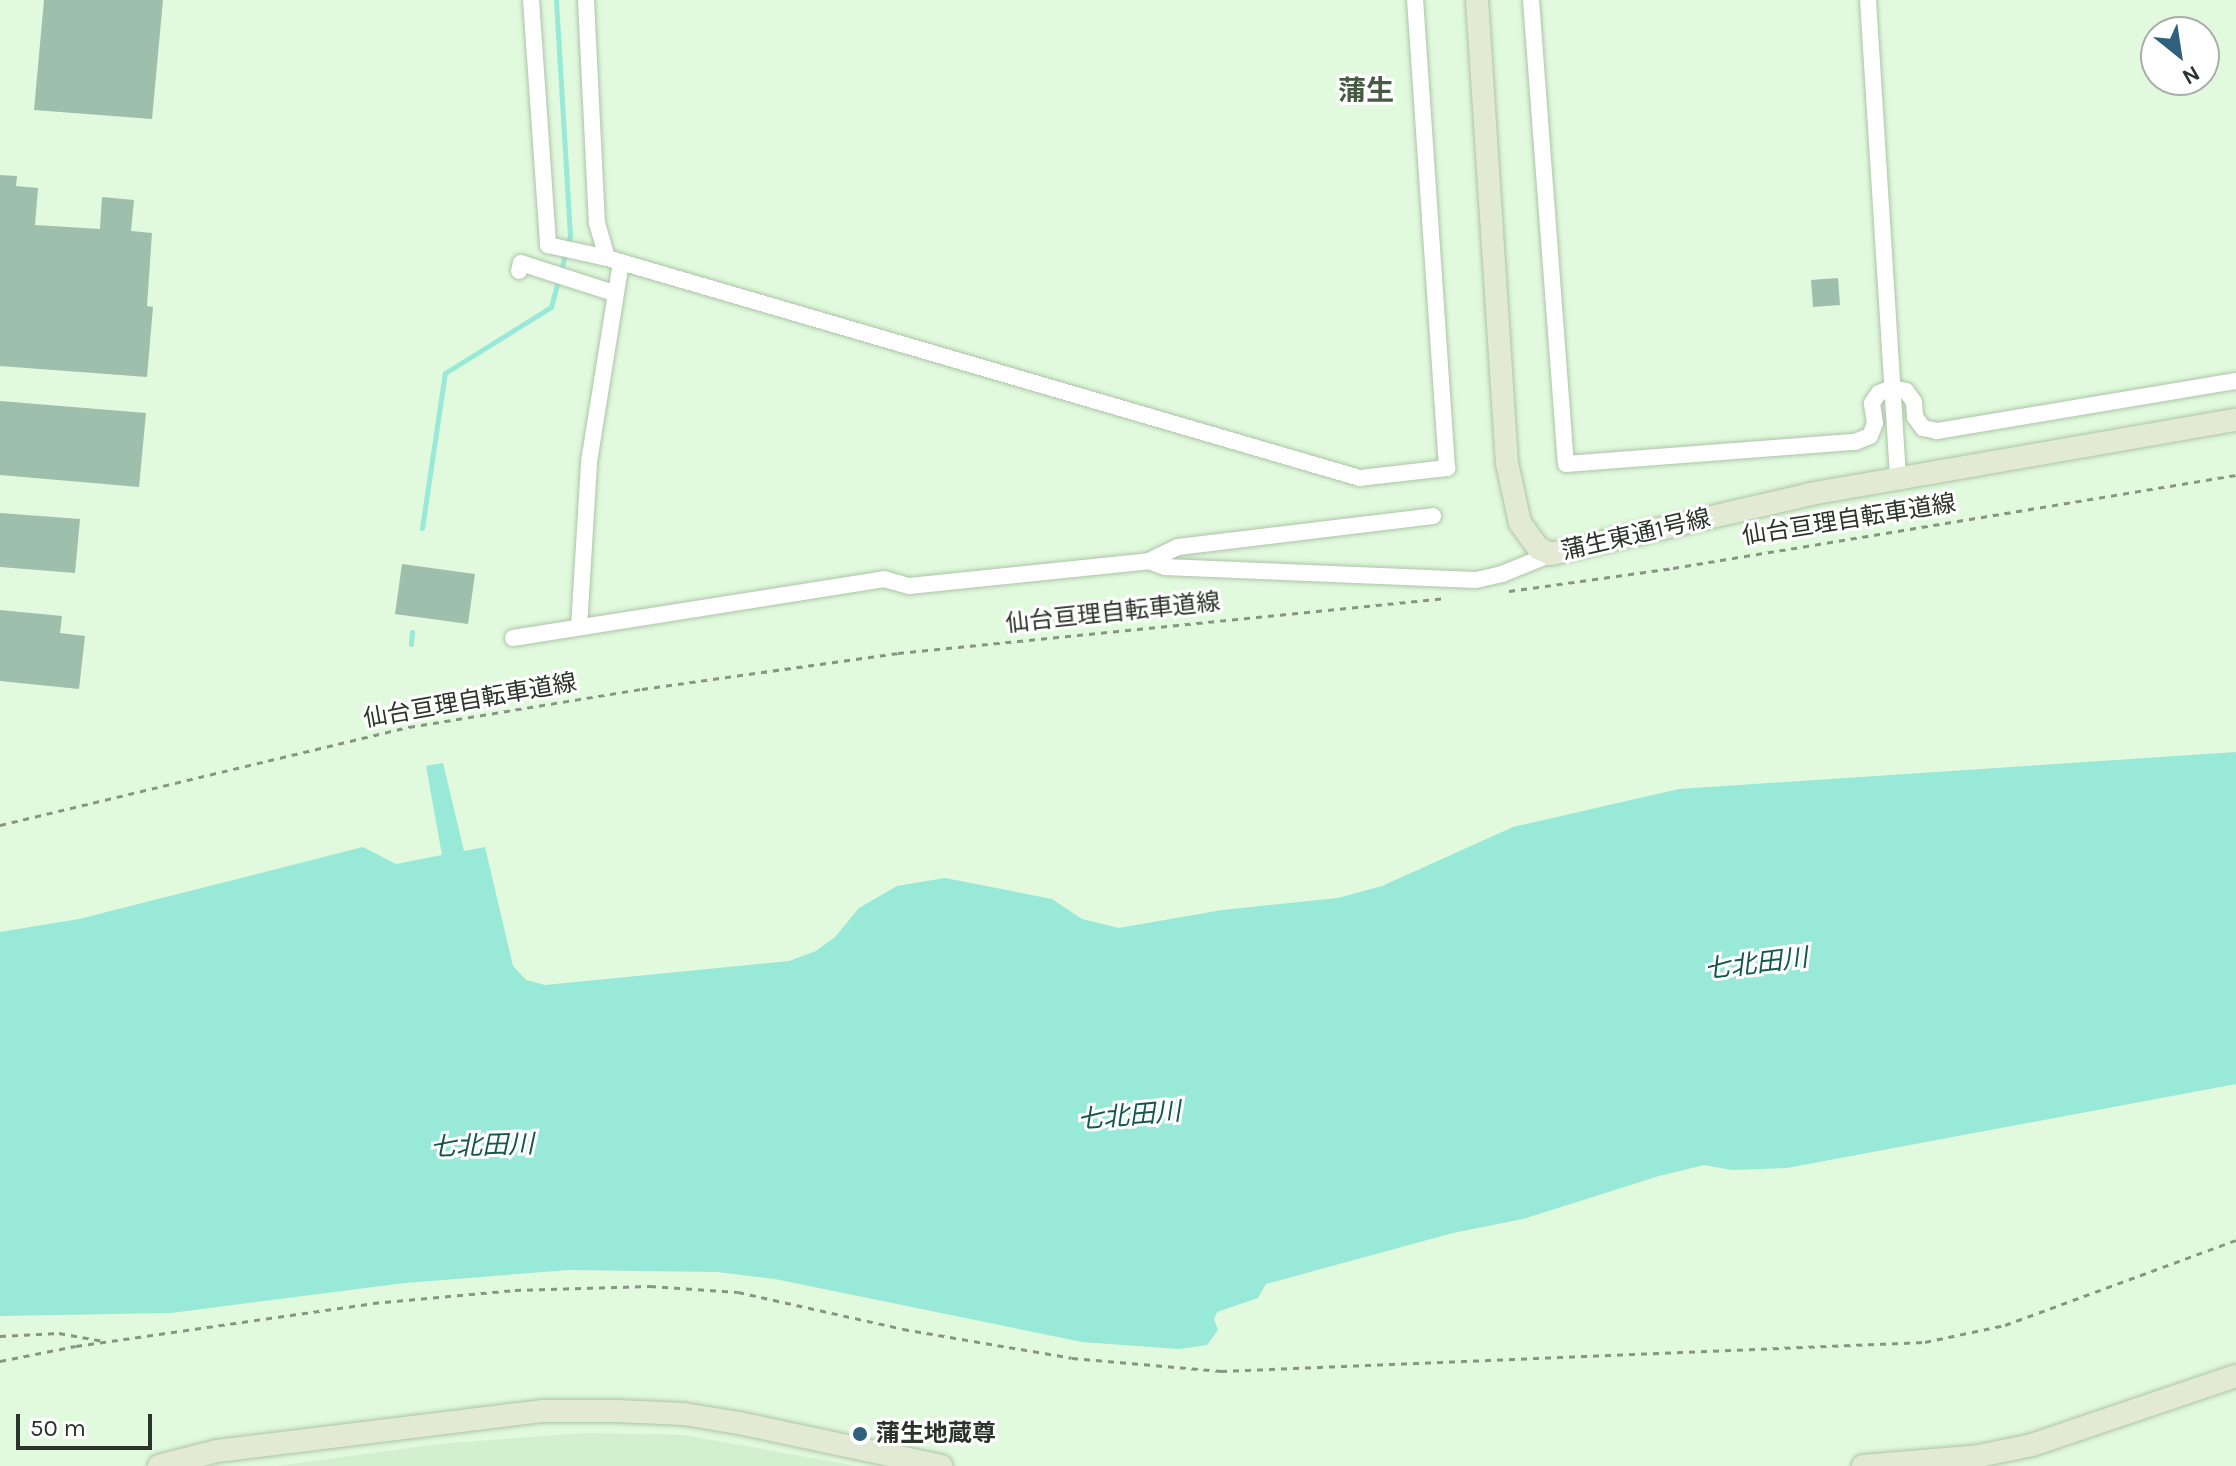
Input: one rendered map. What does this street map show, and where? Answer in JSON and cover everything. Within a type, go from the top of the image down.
[{"type":"street","points":[[531,0],[548,245],[588,255],[615,274],[1360,478],[1447,468],[1415,0]]},
{"type":"street","points":[[579,627],[589,462],[615,274],[597,223],[586,0]]},
{"type":"street","name":"蒲生東通1号線","points":[[1477,0],[1507,463],[1520,523],[1538,548],[1551,554],[1810,494],[2236,420]]},
{"type":"street","points":[[1531,0],[1566,464],[1855,442],[1870,436],[1875,423],[1872,403],[1879,393],[1892,388],[1906,391],[1914,402],[1915,417],[1923,428],[1937,431],[2236,381]]},
{"type":"street","points":[[1868,0],[1898,480]]},
{"type":"street","points":[[519,271],[521,263],[584,281],[615,274]]},
{"type":"street","points":[[513,638],[884,579],[909,586],[1149,561],[1178,547],[1433,516]]},
{"type":"street","points":[[1149,561],[1165,567],[1476,580],[1502,574],[1551,554]]},
{"type":"street","points":[[1863,1466],[1979,1456],[2032,1445],[2236,1376]]},
{"type":"street","points":[[159,1466],[217,1451],[559,1411],[684,1414],[899,1462],[941,1466]]},
{"type":"path","name":"仙台亘理自転車道線","points":[[1509,591],[1673,568],[2236,475]]},
{"type":"path","name":"仙台亘理自転車道線","points":[[0,825],[409,727],[626,692],[898,653],[1445,598]]},
{"type":"path","points":[[0,1361],[107,1341],[373,1303],[515,1290],[650,1286],[738,1292],[903,1329],[1072,1358],[1221,1371],[1741,1352],[1925,1342],[2005,1325],[2236,1240]]},
{"type":"path","points":[[0,1336],[59,1333],[107,1341]]},
{"type":"shaded area","points":[[584,1433],[684,1435],[857,1466],[276,1466],[439,1444]]},
{"type":"water","name":"七北田川","points":[[2236,752],[2236,1084],[1787,1168],[1732,1170],[1704,1165],[1659,1176],[1523,1219],[1453,1233],[1266,1284],[1258,1298],[1217,1312],[1214,1319],[1218,1330],[1207,1345],[1179,1349],[1082,1342],[775,1279],[717,1272],[569,1270],[405,1283],[171,1313],[0,1316],[0,932],[79,919],[363,847],[396,864],[442,855],[426,766],[443,763],[464,851],[485,847],[513,966],[526,980],[545,985],[789,961],[816,951],[835,937],[859,908],[897,886],[945,878],[1052,899],[1082,919],[1119,928],[1222,910],[1338,898],[1382,886],[1513,827],[1679,789]]},
{"type":"building","points":[[44,0],[163,0],[152,119],[34,110]]},
{"type":"building","points":[[0,175],[17,176],[16,186],[38,188],[35,225],[100,229],[102,197],[134,200],[131,231],[152,233],[147,306],[153,307],[147,377],[0,366]]},
{"type":"building","points":[[1838,278],[1840,305],[1813,307],[1811,280]]},
{"type":"building","points":[[0,401],[146,413],[139,487],[0,475]]},
{"type":"building","points":[[0,513],[80,519],[75,573],[0,567]]},
{"type":"building","points":[[402,564],[475,574],[468,624],[395,614]]},
{"type":"building","points":[[0,610],[62,616],[60,633],[85,636],[79,689],[0,681]]},
{"type":"waterway","points":[[422,528],[445,373],[551,307],[570,236],[556,0]]},
{"type":"waterway","points":[[411,644],[412,632]]},
{"type":"place","name":"蒲生地蔵尊","points":[[860,1434]]},
{"type":"district","name":"蒲生","points":[[1366,91]]}]
